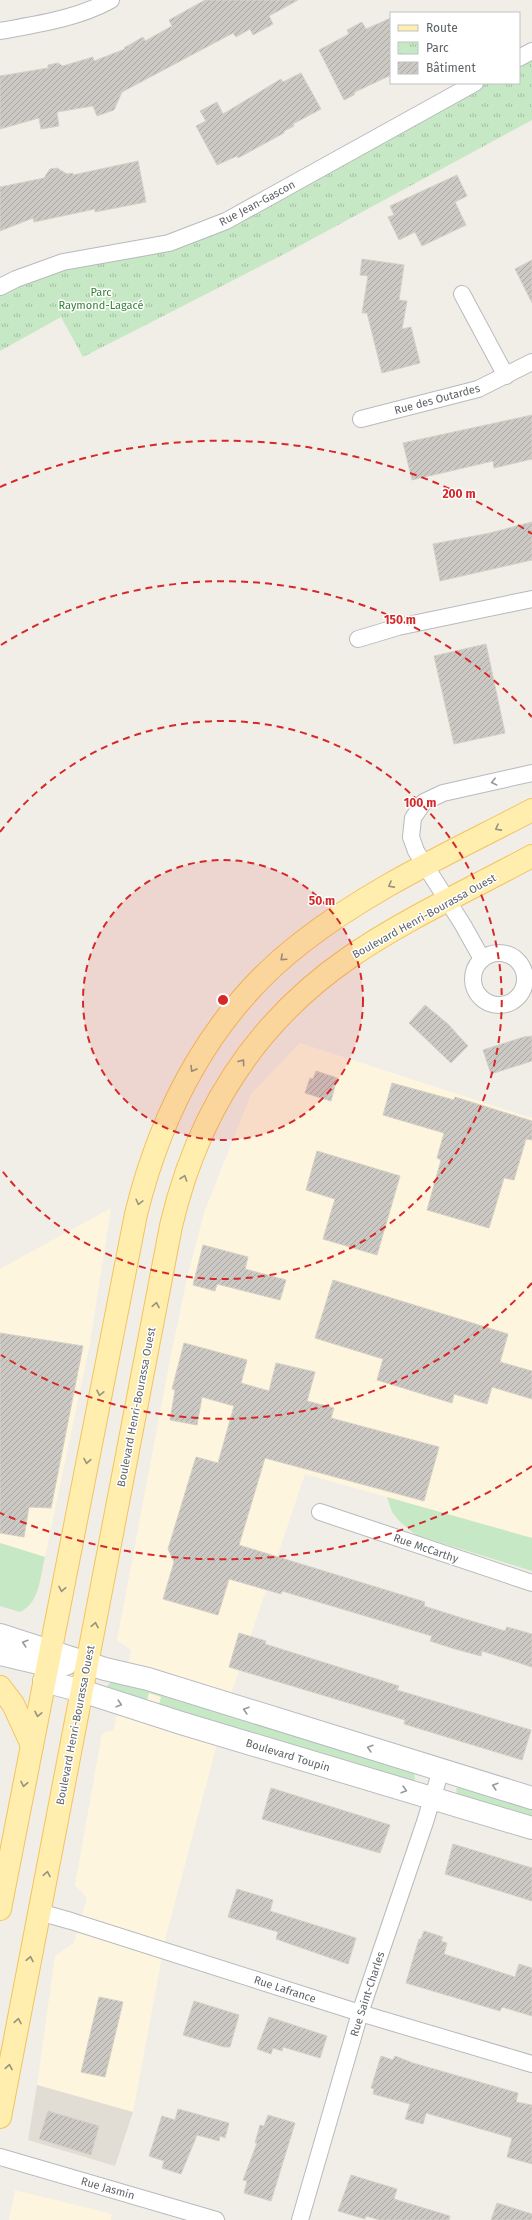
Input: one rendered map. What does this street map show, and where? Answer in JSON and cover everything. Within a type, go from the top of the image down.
[{"type":"main road","points":[[0,1909],[136,1214],[152,1155],[172,1106],[190,1073],[219,1027],[244,996],[270,969],[326,924],[380,890],[532,810]]},
{"type":"main road","name":"Boulevard Henri-Bourassa Ouest","points":[[0,2117],[171,1226],[181,1184],[203,1128],[239,1065],[262,1037],[290,1007],[323,978],[351,957],[447,902],[532,856]]},
{"type":"main road","points":[[0,1687],[13,1704],[32,1746]]},
{"type":"street","points":[[0,31],[70,18],[94,9],[111,0]]},
{"type":"street","points":[[520,57],[532,51]]},
{"type":"street","name":"Rue Jean-Gascon","points":[[0,287],[16,279],[63,262],[169,243],[226,221],[473,84]]},
{"type":"street","points":[[462,294],[506,376]]},
{"type":"street","name":"Rue des Outardes","points":[[361,419],[478,389],[532,362]]},
{"type":"street","points":[[358,639],[398,627],[532,599]]},
{"type":"street","points":[[482,959],[416,851],[411,837],[413,818],[424,802],[443,793],[532,773]]},
{"type":"street","name":"Rue McCarthy","points":[[320,1512],[532,1583]]},
{"type":"street","points":[[0,1635],[47,1666]]},
{"type":"street","points":[[0,1654],[47,1666],[87,1663],[148,1679],[532,1798]]},
{"type":"street","name":"Boulevard Toupin","points":[[47,1666],[82,1691],[181,1723],[532,1828]]},
{"type":"street","name":"Rue Saint-Charles","points":[[300,2220],[360,2013],[441,1770]]},
{"type":"street","name":"Rue Lafrance","points":[[39,1912],[360,2013],[532,2064]]},
{"type":"street","name":"Rue Jasmin","points":[[0,2157],[216,2220]]},
{"type":"shaded area","points":[[300,1043],[532,1118],[532,1538],[305,1474],[227,1706],[166,1936],[133,2112],[37,2085],[55,1956],[74,1943],[87,1898],[75,1885],[102,1734],[114,1729],[131,1650],[117,1640],[170,1360],[187,1278],[204,1213],[251,1094]]},
{"type":"shaded area","points":[[111,1208],[90,1343],[45,1557],[0,1543],[0,1269]]},
{"type":"shaded area","points":[[37,2085],[133,2112],[115,2166],[28,2140]]},
{"type":"shaded area","points":[[15,2190],[112,2214],[111,2220],[9,2220]]},
{"type":"green space","name":"Parc Raymond-Lagacé","points":[[532,51],[532,120],[290,251],[83,357],[61,317],[0,351],[0,287],[16,279],[169,243],[473,84],[520,84],[520,57]]},
{"type":"green space","points":[[387,1497],[532,1538],[532,1571],[416,1535],[400,1522],[392,1512]]},
{"type":"green space","points":[[0,1543],[45,1557],[35,1596],[27,1608],[20,1612],[0,1606]]},
{"type":"green space","points":[[111,1682],[137,1687],[414,1772],[415,1779],[414,1781],[405,1783],[109,1689],[107,1686]],"holes":[[[149,1693],[161,1697],[159,1704],[147,1700]]]},
{"type":"green space","points":[[459,1786],[532,1805],[532,1821],[458,1797],[456,1789]]},
{"type":"building","points":[[205,0],[298,0],[269,16],[273,24],[253,35],[250,29],[236,37],[233,33],[122,92],[114,110],[97,116],[93,106],[57,112],[59,126],[41,129],[39,118],[0,129],[0,76],[48,68],[48,65],[58,63],[63,66],[93,57],[94,61],[125,49],[124,48],[143,37],[145,41],[172,26],[169,20]]},
{"type":"building","points":[[390,18],[390,75],[355,92],[354,95],[344,100],[319,50],[349,34],[347,30],[362,22],[366,29]]},
{"type":"building","points":[[301,73],[321,109],[293,124],[294,126],[284,131],[284,133],[238,158],[237,156],[217,165],[196,126],[206,121],[200,111],[217,102],[223,114],[281,79],[283,82]]},
{"type":"building","points":[[138,161],[146,202],[95,212],[95,209],[34,222],[33,218],[0,231],[0,187],[44,178],[50,169],[57,168],[67,174],[73,173],[73,175]]},
{"type":"building","points":[[457,175],[467,196],[455,202],[466,225],[422,246],[415,232],[399,240],[388,217],[394,215],[390,206]]},
{"type":"building","points":[[362,259],[404,265],[399,300],[407,301],[402,329],[411,327],[420,363],[382,373],[367,313],[362,313],[368,276],[360,275]]},
{"type":"building","points":[[532,260],[532,303],[515,269]]},
{"type":"building","points":[[532,415],[532,459],[494,468],[493,461],[412,480],[403,443]]},
{"type":"building","points":[[532,522],[532,560],[440,581],[433,544],[490,533]]},
{"type":"building","points":[[486,644],[505,733],[454,744],[434,656]]},
{"type":"building","points":[[425,1005],[448,1024],[468,1046],[451,1063],[409,1023]]},
{"type":"building","points":[[527,1036],[532,1036],[532,1061],[491,1074],[483,1050]]},
{"type":"building","points":[[316,1071],[337,1078],[331,1101],[305,1093],[310,1078],[313,1079]]},
{"type":"building","points":[[392,1083],[454,1100],[455,1097],[532,1121],[532,1140],[526,1139],[514,1180],[504,1178],[489,1228],[427,1210],[441,1160],[437,1158],[444,1133],[383,1115]]},
{"type":"building","points":[[317,1151],[400,1176],[377,1255],[323,1239],[335,1199],[306,1190]]},
{"type":"building","points":[[203,1245],[248,1257],[245,1269],[286,1280],[280,1300],[217,1284],[215,1291],[193,1285]]},
{"type":"building","points":[[333,1280],[508,1334],[500,1362],[532,1371],[532,1399],[492,1387],[487,1404],[454,1394],[452,1403],[377,1380],[383,1359],[315,1338]]},
{"type":"building","points":[[0,1333],[83,1346],[51,1508],[29,1507],[24,1537],[0,1533]]},
{"type":"building","points":[[184,1343],[247,1360],[241,1383],[269,1391],[276,1363],[315,1372],[307,1401],[334,1408],[331,1418],[439,1447],[424,1501],[265,1458],[239,1545],[425,1602],[424,1606],[465,1619],[505,1631],[507,1627],[532,1634],[532,1667],[482,1651],[481,1656],[455,1649],[430,1641],[432,1636],[282,1591],[281,1594],[229,1579],[218,1615],[163,1599],[174,1562],[168,1549],[196,1457],[218,1463],[234,1406],[202,1397],[197,1425],[170,1420],[175,1390],[172,1389]]},
{"type":"building","points":[[239,1633],[266,1641],[265,1644],[399,1686],[397,1690],[531,1730],[522,1760],[404,1724],[405,1720],[229,1667]]},
{"type":"building","points":[[271,1788],[390,1825],[380,1853],[262,1819]]},
{"type":"building","points":[[453,1844],[532,1868],[532,1901],[445,1874]]},
{"type":"building","points":[[237,1889],[273,1900],[270,1911],[356,1938],[348,1964],[276,1939],[278,1932],[228,1917]]},
{"type":"building","points":[[424,1931],[443,1937],[441,1941],[447,1943],[444,1954],[515,1977],[519,1964],[532,1968],[532,2016],[502,2007],[500,2011],[406,1983],[419,1939],[421,1939]]},
{"type":"building","points":[[99,1997],[123,2002],[105,2077],[81,2072]]},
{"type":"building","points":[[194,2001],[239,2015],[230,2047],[224,2047],[183,2035]]},
{"type":"building","points":[[269,2017],[327,2036],[320,2058],[283,2047],[282,2051],[273,2048],[271,2054],[257,2049]]},
{"type":"building","points":[[381,2056],[393,2060],[395,2056],[413,2063],[518,2093],[516,2102],[532,2105],[532,2164],[507,2157],[512,2138],[426,2113],[423,2124],[405,2119],[410,2104],[373,2094],[374,2089],[371,2088]]},
{"type":"building","points":[[178,2109],[229,2123],[225,2138],[220,2136],[219,2141],[197,2135],[181,2174],[162,2168],[164,2161],[149,2156],[162,2116],[175,2120]]},
{"type":"building","points":[[48,2111],[99,2126],[91,2155],[39,2139]]},
{"type":"building","points":[[268,2115],[295,2123],[271,2201],[244,2193],[247,2181],[243,2180],[257,2143],[255,2143],[260,2125],[264,2126]]},
{"type":"building","points":[[351,2175],[397,2189],[394,2199],[450,2216],[449,2220],[380,2220],[366,2216],[365,2219],[338,2211]]},
{"type":"building","points":[[497,2203],[532,2214],[532,2220],[491,2220]]}]
